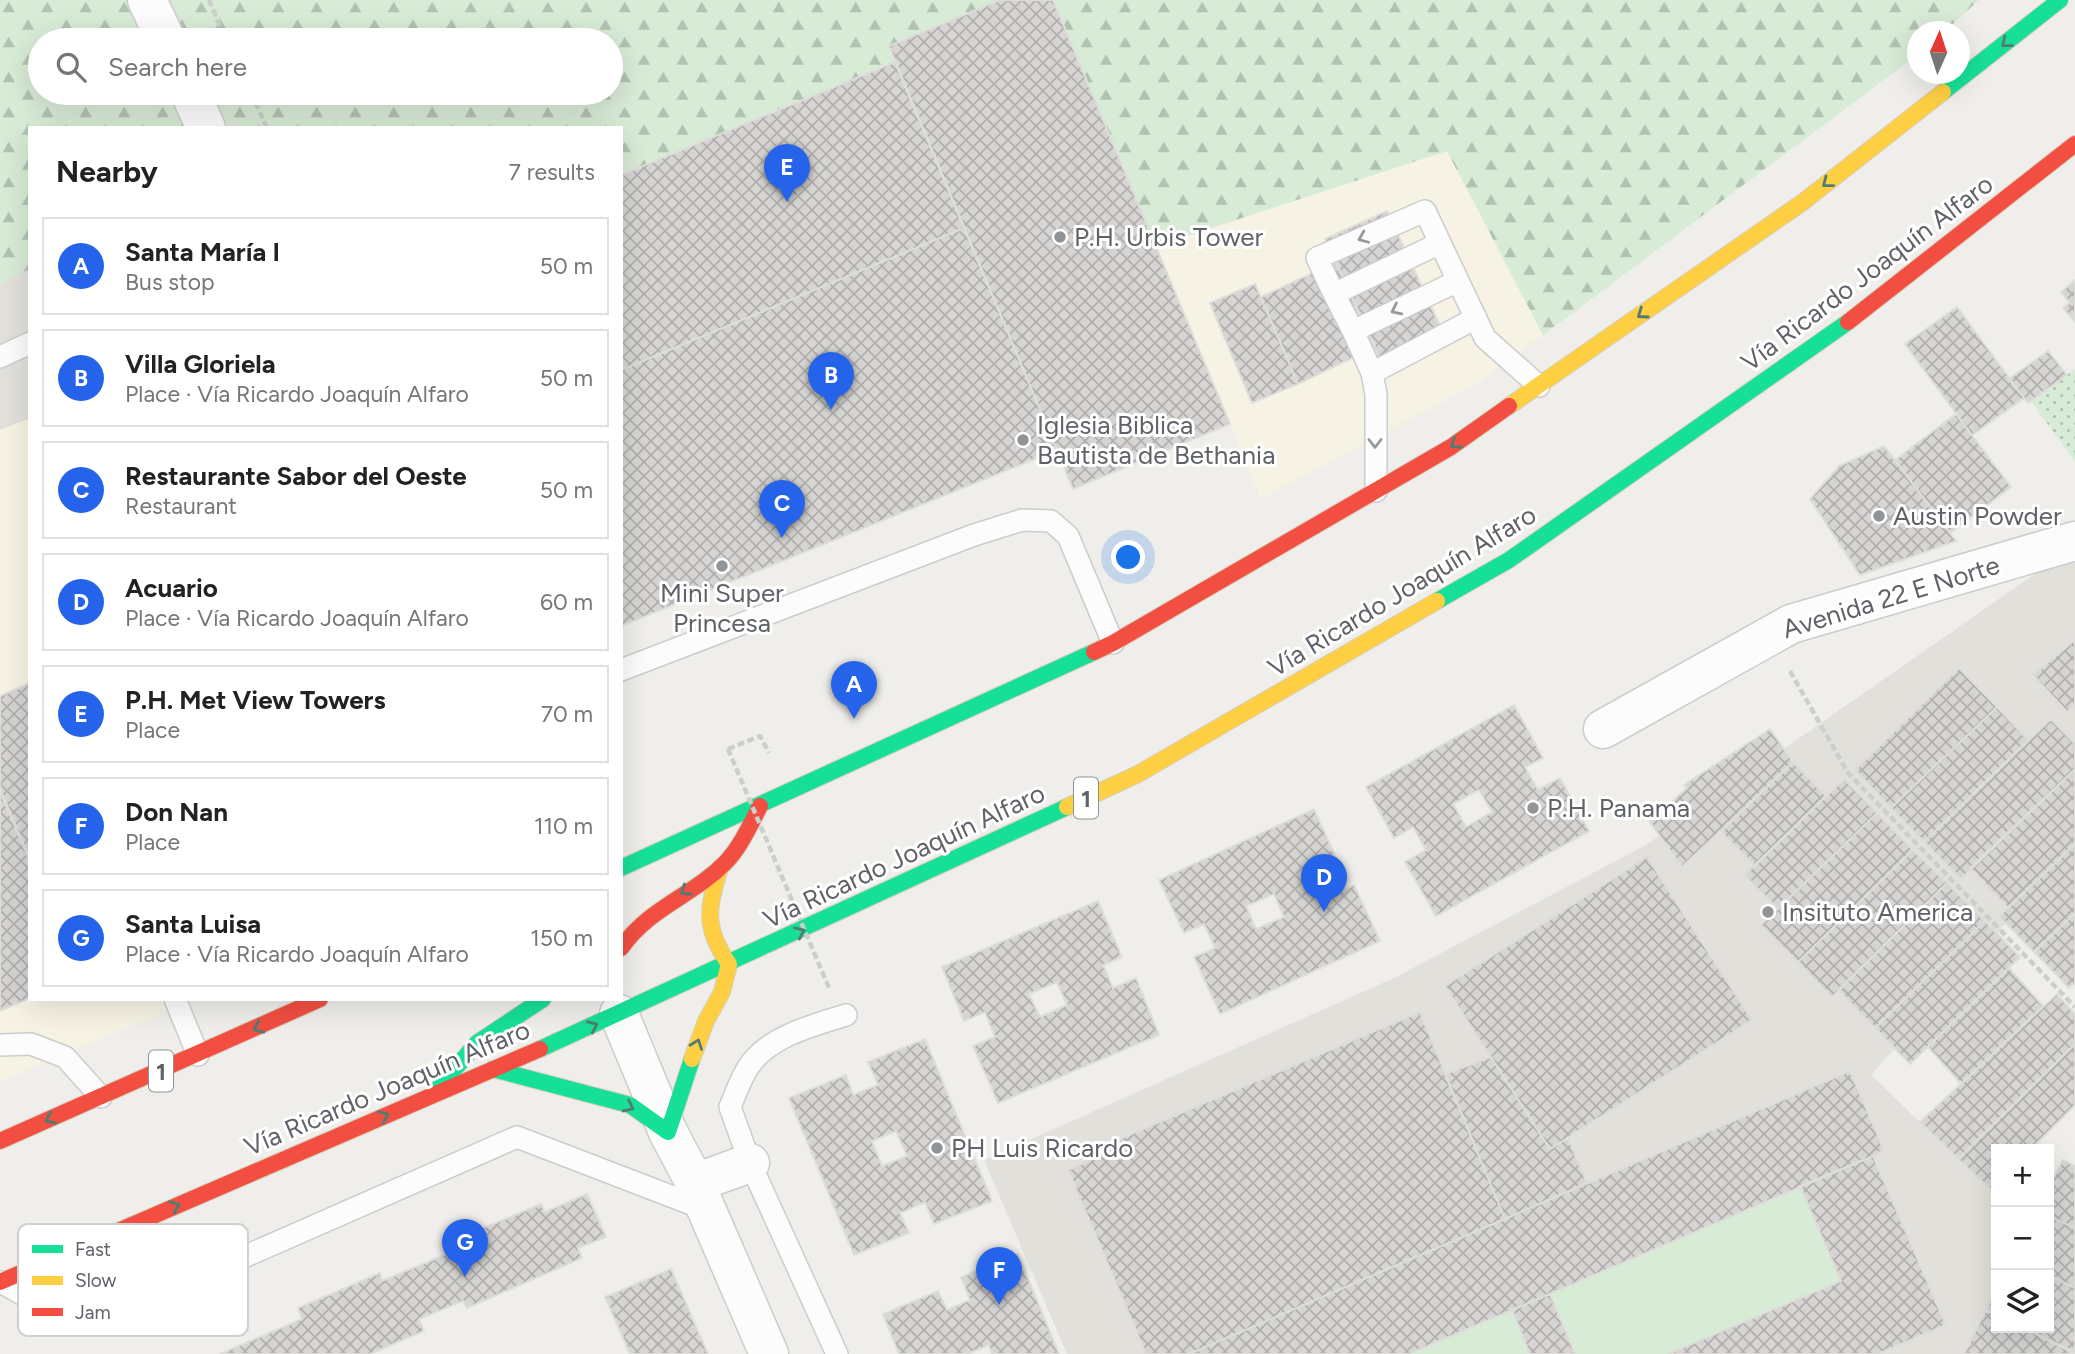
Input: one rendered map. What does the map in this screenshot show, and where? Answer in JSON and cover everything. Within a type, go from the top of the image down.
[{"type":"main road","points":[[623,866],[1113,643],[1451,447],[1803,202],[2060,0]]},
{"type":"main road","name":"Vía Ricardo Joaquín Alfaro","points":[[134,1224],[493,1069],[616,1007],[729,964],[1138,774],[1509,560],[1861,313],[2075,144]]},
{"type":"main road","points":[[623,945],[653,913],[720,868],[740,844],[760,806]]},
{"type":"main road","points":[[493,1069],[630,1105],[668,1132],[706,1021],[722,992],[729,964],[716,949],[709,930],[707,910],[720,868]]},
{"type":"main road","name":"1","points":[[0,1141],[316,1001]]},
{"type":"main road","points":[[477,1043],[540,1001]]},
{"type":"main road","points":[[435,1094],[477,1043],[492,1014]]},
{"type":"main road","name":"Vía Ricardo Joaquín Alfaro","points":[[0,1282],[18,1274]]},
{"type":"street","points":[[147,0],[160,28]]},
{"type":"street","points":[[195,105],[205,126]]},
{"type":"street","name":"Avenida 22 E Norte","points":[[1603,729],[1791,624],[2075,541]]},
{"type":"street","points":[[616,1007],[668,1132],[701,1197],[769,1354]]},
{"type":"street","points":[[701,1197],[750,1163]]},
{"type":"lane","points":[[1376,491],[1376,394],[1372,373],[1317,258],[1425,211],[1485,338],[1539,386]]},
{"type":"lane","points":[[1334,295],[1440,243]]},
{"type":"lane","points":[[1353,331],[1458,281]]},
{"type":"lane","points":[[1372,373],[1476,318]]},
{"type":"lane","points":[[0,357],[28,344]]},
{"type":"lane","points":[[623,669],[974,535],[1022,520],[1051,522],[1068,536],[1113,643]]},
{"type":"lane","points":[[176,1001],[198,1055]]},
{"type":"lane","points":[[837,1354],[750,1163],[730,1107],[751,1062],[774,1043],[846,1015]]},
{"type":"lane","points":[[0,1045],[31,1044],[65,1057],[101,1097]]},
{"type":"lane","points":[[248,1255],[517,1137],[701,1197]]},
{"type":"lane","points":[[0,1282],[18,1292]]},
{"type":"path","points":[[209,0],[221,28]]},
{"type":"path","points":[[256,105],[266,126]]},
{"type":"path","points":[[1770,635],[1848,773],[2075,1007]]},
{"type":"path","points":[[760,736],[728,749],[829,988]]},
{"type":"shaded area","points":[[0,0],[28,28],[28,105],[37,105],[31,126],[28,126],[28,419],[0,430]]},
{"type":"shaded area","points":[[1448,151],[1543,335],[1473,386],[1261,499],[1156,246]]},
{"type":"shaded area","points":[[28,419],[28,1001],[189,1001],[0,1082],[0,792],[9,810],[0,789],[0,430]]},
{"type":"shaded area","name":"Insituto America","points":[[2075,546],[2075,846],[1871,1075],[1991,1190],[1991,1298],[1964,1354],[1067,1354],[984,1160],[1394,978],[1646,845]]},
{"type":"green space","points":[[0,0],[1000,0],[890,46],[895,62],[623,174],[623,126],[28,126],[28,270],[0,284]]},
{"type":"green space","points":[[1053,0],[1979,0],[1956,21],[1907,21],[1907,62],[1543,335],[1447,151],[1156,246]]},
{"type":"green space","points":[[2075,369],[2075,462],[2031,401]]},
{"type":"green space","points":[[1800,1186],[1841,1281],[1668,1354],[1575,1354],[1550,1294]]},
{"type":"green space","points":[[1512,1310],[1530,1354],[1409,1354]]},
{"type":"building","name":"P.H. Urbis Tower","points":[[1000,0],[1053,0],[1230,424],[1073,489],[889,46]]},
{"type":"building","points":[[895,62],[964,228],[623,369],[623,174]]},
{"type":"building","points":[[1387,211],[1447,341],[1384,369],[1325,239]]},
{"type":"building","points":[[964,228],[1057,450],[623,625],[623,369]]},
{"type":"building","points":[[1336,262],[1375,347],[1298,384],[1261,297]]},
{"type":"building","points":[[2075,280],[2075,322],[2063,308],[2070,303],[2061,292]]},
{"type":"building","points":[[1255,284],[1298,384],[1252,403],[1210,303]]},
{"type":"building","points":[[1957,307],[2024,398],[1972,435],[1905,344]]},
{"type":"building","points":[[2048,351],[2067,375],[2028,403],[2009,379]]},
{"type":"building","points":[[1956,414],[2011,487],[1950,533],[1895,460]]},
{"type":"building","name":"Austin Powder","points":[[1884,446],[1956,541],[1860,575],[1810,499],[1839,466]]},
{"type":"building","points":[[2075,640],[2075,705],[2067,712],[2033,675]]},
{"type":"building","points":[[1959,668],[1997,707],[1891,808],[1855,770]]},
{"type":"building","points":[[28,684],[28,854],[0,789],[0,696]]},
{"type":"building","name":"P.H. Panama","points":[[1514,705],[1543,758],[1525,767],[1538,790],[1560,778],[1589,831],[1436,916],[1405,862],[1426,850],[1413,827],[1394,838],[1366,787]],"holes":[[[1479,790],[1492,812],[1466,827],[1453,804]]]},
{"type":"building","points":[[1997,707],[2028,740],[1924,842],[1891,808]]},
{"type":"building","points":[[2051,719],[2075,744],[2075,769],[1961,879],[1924,842]]},
{"type":"building","points":[[1770,729],[1793,762],[1682,867],[1650,822],[1687,788],[1684,785]]},
{"type":"building","points":[[1793,762],[1826,796],[1755,866],[1721,832]]},
{"type":"building","points":[[2075,769],[2075,844],[2008,908],[1970,868]]},
{"type":"building","points":[[1844,779],[1877,813],[1778,909],[1744,875]]},
{"type":"building","points":[[0,792],[28,856],[28,999],[0,1011]]},
{"type":"building","points":[[1314,809],[1339,864],[1320,873],[1331,896],[1354,885],[1380,941],[1220,1014],[1194,957],[1215,948],[1204,924],[1184,933],[1159,880]],"holes":[[[1274,894],[1284,917],[1256,929],[1246,906]]]},
{"type":"building","points":[[1877,813],[1913,850],[1798,962],[1761,925]]},
{"type":"building","points":[[2075,844],[2075,913],[2034,952],[1999,916]]},
{"type":"building","points":[[1913,850],[1947,883],[1832,997],[1798,962]]},
{"type":"building","points":[[1647,857],[1752,1020],[1550,1149],[1445,986]]},
{"type":"building","points":[[1947,883],[1985,921],[1875,1028],[1838,990]]},
{"type":"building","points":[[1098,901],[1122,957],[1103,965],[1113,988],[1136,978],[1159,1035],[998,1103],[973,1046],[995,1037],[985,1012],[964,1021],[942,967]],"holes":[[[1057,982],[1067,1005],[1040,1017],[1029,994]]]},
{"type":"building","points":[[2075,913],[2075,983],[2069,988],[2034,952]]},
{"type":"building","points":[[1985,921],[2020,957],[1910,1064],[1875,1028]]},
{"type":"building","points":[[2009,968],[2043,1006],[1961,1084],[1928,1047]]},
{"type":"building","points":[[2057,994],[2075,1014],[2075,1044],[1958,1159],[1920,1122]]},
{"type":"building","points":[[1420,1012],[1505,1219],[1189,1354],[1146,1354],[1068,1170],[1113,1150],[1110,1143]]},
{"type":"building","name":"PH Luis Ricardo","points":[[925,1039],[992,1201],[934,1224],[925,1202],[900,1213],[909,1233],[854,1255],[789,1098],[846,1075],[853,1095],[878,1085],[868,1062]],"holes":[[[896,1131],[907,1156],[882,1166],[872,1141]]]},
{"type":"building","points":[[2075,1044],[2075,1105],[2036,1144],[1991,1144],[1991,1190],[1958,1159]]},
{"type":"building","points":[[1491,1057],[1550,1149],[1568,1138],[1587,1183],[1505,1219],[1445,1074]]},
{"type":"building","points":[[1850,1071],[1884,1150],[1873,1156],[1409,1354],[1189,1354]]},
{"type":"building","points":[[1873,1156],[1946,1325],[1878,1354],[1668,1354],[1841,1281],[1800,1186]]},
{"type":"building","points":[[2063,1160],[2075,1166],[2075,1228],[2054,1218],[2054,1177]]},
{"type":"building","points":[[587,1194],[606,1237],[578,1248],[582,1258],[467,1308],[463,1301],[419,1319],[424,1331],[370,1354],[220,1354],[302,1319],[298,1308],[380,1273],[382,1281],[461,1248],[457,1239],[541,1204],[545,1212]]},
{"type":"building","points":[[2054,1218],[2075,1228],[2075,1288],[2054,1278]]},
{"type":"building","points":[[1018,1254],[1059,1354],[992,1354],[989,1345],[967,1354],[899,1354],[883,1314],[938,1291],[947,1310],[970,1300],[961,1277]]},
{"type":"building","points":[[671,1269],[708,1354],[630,1354],[605,1297]]},
{"type":"building","points":[[2054,1278],[2075,1288],[2075,1352],[2035,1333],[2054,1333]]},
{"type":"building","points":[[1550,1294],[1575,1354],[1530,1354],[1512,1310]]},
{"type":"building","points":[[1991,1299],[1991,1312],[1986,1310]]},
{"type":"building","points":[[1986,1310],[1991,1312],[1991,1333],[2034,1333],[2075,1354],[1964,1354]]},
{"type":"traffic: fast","points":[[1943,92],[2060,0]]},
{"type":"traffic: fast","points":[[1437,601],[1509,560],[1848,322]]},
{"type":"traffic: fast","points":[[623,867],[1094,652]]},
{"type":"traffic: fast","points":[[540,1049],[1067,807]]},
{"type":"traffic: fast","points":[[440,1086],[477,1043],[540,1001]]},
{"type":"traffic: fast","points":[[493,1069],[630,1105],[668,1132],[692,1059]]},
{"type":"traffic: slow","points":[[1509,406],[1803,202],[1943,92]]},
{"type":"traffic: slow","points":[[1067,807],[1138,774],[1437,601]]},
{"type":"traffic: slow","points":[[692,1059],[706,1021],[722,992],[729,964],[715,940],[710,918],[712,895],[720,868]]},
{"type":"traffic: jam","points":[[1848,322],[2075,144]]},
{"type":"traffic: jam","points":[[1094,652],[1451,447],[1509,406]]},
{"type":"traffic: jam","points":[[623,946],[645,922],[700,884],[726,862],[741,842],[760,806]]},
{"type":"traffic: jam","points":[[0,1141],[315,1001]]},
{"type":"traffic: jam","points":[[134,1224],[540,1049]]},
{"type":"traffic: jam","points":[[0,1282],[18,1274]]},
{"type":"place","name":"P.H. Met View Towers","points":[[787,202]]},
{"type":"place","name":"P.H. Urbis Tower","points":[[1060,237]]},
{"type":"place","name":"Villa Gloriela","points":[[831,410]]},
{"type":"place","name":"Iglesia Biblica Bautista de Bethania","points":[[1023,440]]},
{"type":"place","name":"Austin Powder","points":[[1879,516]]},
{"type":"place","name":"Restaurante Sabor del Oeste","points":[[782,538]]},
{"type":"place","name":"Mini Super Princesa","points":[[722,566]]},
{"type":"place","name":"Santa María I","points":[[854,719]]},
{"type":"place","name":"P.H. Panama","points":[[1533,808]]},
{"type":"place","name":"Acuario","points":[[1324,912]]},
{"type":"place","name":"Insituto America","points":[[1768,912]]},
{"type":"place","name":"PH Luis Ricardo","points":[[937,1148]]},
{"type":"place","name":"Santa Luisa","points":[[465,1277]]},
{"type":"place","name":"Don Nan","points":[[999,1305]]}]
